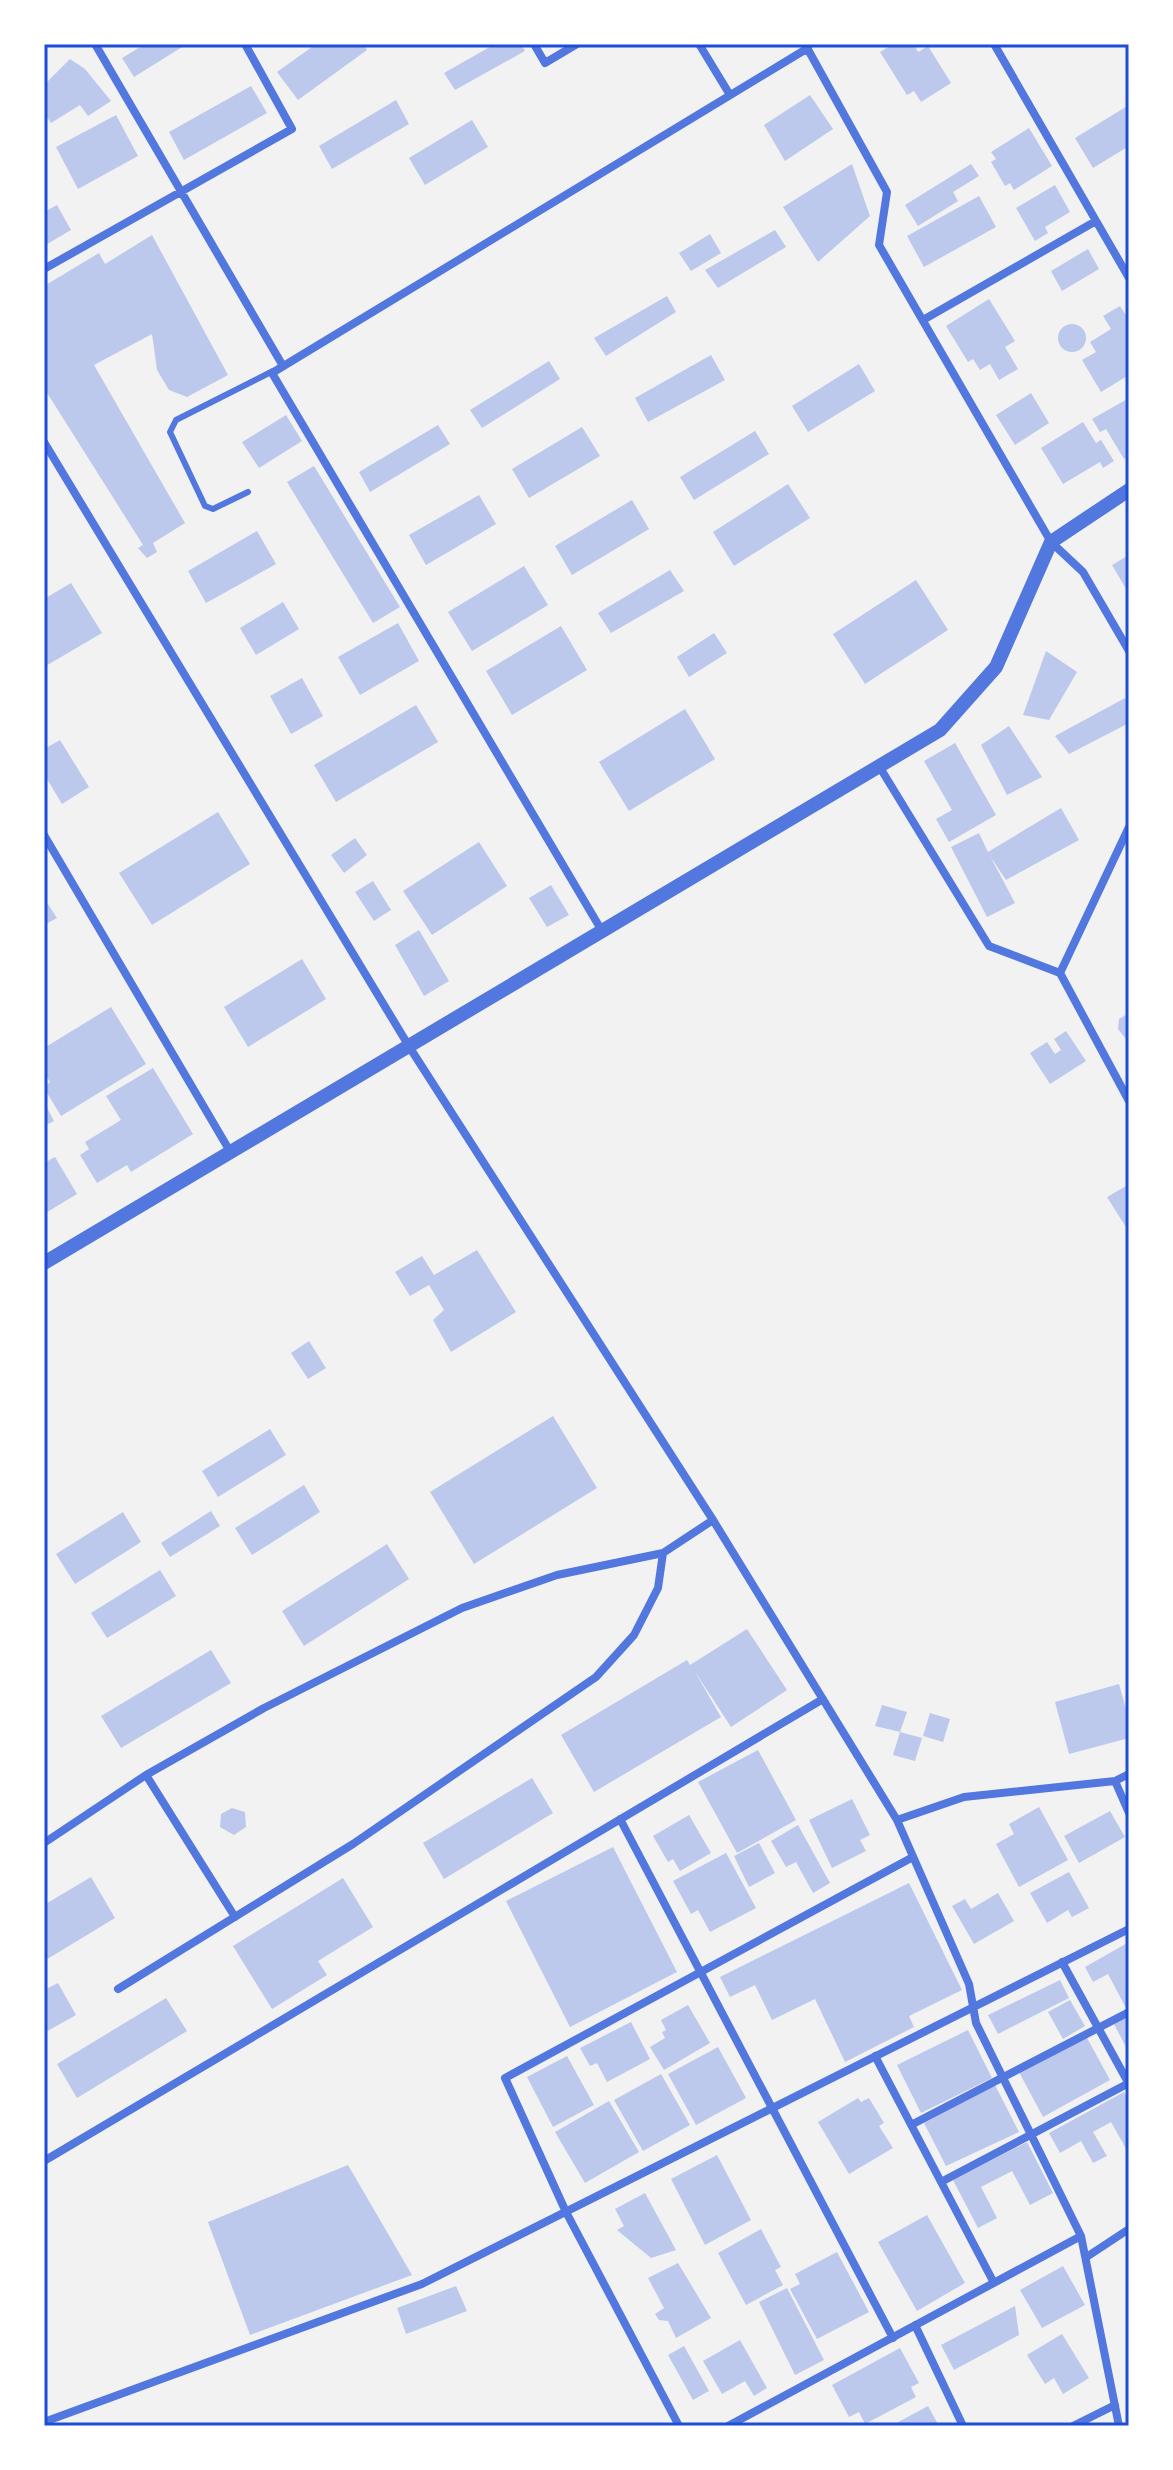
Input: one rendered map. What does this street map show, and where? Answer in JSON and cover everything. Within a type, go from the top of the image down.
[{"type":"street","points":[[95,44],[283,366]]},
{"type":"street","points":[[44,269],[292,129],[245,44]]},
{"type":"street","points":[[534,44],[545,63],[577,44]]},
{"type":"street","points":[[699,44],[730,95]]},
{"type":"street","points":[[994,44],[1129,278]]},
{"type":"street","points":[[603,933],[272,373],[807,46],[887,192],[879,245],[1051,542],[1083,572],[1129,651]]},
{"type":"street","points":[[923,320],[1096,221]]},
{"type":"street","points":[[44,442],[410,1048],[713,1520],[897,1820],[969,1984],[976,2023],[1081,2236],[1088,2256],[1119,2426]]},
{"type":"street","points":[[44,1263],[940,730],[996,667],[1051,542],[1129,490]]},
{"type":"street","points":[[879,766],[989,946],[1060,973],[1129,1101]]},
{"type":"street","points":[[1060,973],[1129,827]]},
{"type":"street","points":[[44,835],[231,1153]]},
{"type":"street","points":[[44,1843],[146,1775],[264,1708],[462,1608],[557,1575],[663,1553],[713,1520]]},
{"type":"street","points":[[118,1989],[353,1844],[596,1677],[634,1635],[658,1588],[663,1553]]},
{"type":"street","points":[[44,2161],[823,1699]]},
{"type":"street","points":[[897,1820],[964,1797],[1115,1781],[1129,1774]]},
{"type":"street","points":[[146,1775],[235,1917]]},
{"type":"street","points":[[1115,1781],[1129,1813]]},
{"type":"street","points":[[620,1819],[893,2338]]},
{"type":"street","points":[[679,2426],[566,2212],[505,2078],[913,1857]]},
{"type":"street","points":[[44,2422],[422,2284],[1129,1929]]},
{"type":"street","points":[[941,2182],[1129,2084],[1062,1962]]},
{"type":"street","points":[[911,2125],[1129,2012]]},
{"type":"street","points":[[875,2056],[994,2283]]},
{"type":"street","points":[[1088,2256],[1129,2229]]},
{"type":"street","points":[[728,2426],[1081,2236]]},
{"type":"street","points":[[915,2325],[963,2426]]},
{"type":"street","points":[[1073,2426],[1115,2405]]},
{"type":"lane","points":[[248,492],[213,509],[205,506],[170,432],[176,420],[283,366]]},
{"type":"building","points":[[145,44],[187,44],[134,77],[122,58]]},
{"type":"building","points":[[316,44],[363,44],[367,50],[298,100],[277,72]]},
{"type":"building","points":[[495,44],[521,44],[525,51],[455,90],[444,73]]},
{"type":"building","points":[[893,44],[914,44],[918,52],[928,46],[951,83],[921,102],[914,91],[907,95],[880,52]]},
{"type":"building","points":[[70,59],[85,69],[111,101],[88,116],[80,105],[51,123],[44,113],[44,85]]},
{"type":"building","points":[[251,86],[267,113],[184,160],[169,132]]},
{"type":"building","points":[[810,95],[833,129],[785,161],[764,125]]},
{"type":"building","points":[[396,100],[409,124],[332,169],[319,146]]},
{"type":"building","points":[[1129,105],[1129,146],[1093,168],[1075,138]]},
{"type":"building","points":[[116,115],[138,156],[78,189],[56,147]]},
{"type":"building","points":[[472,120],[488,147],[425,185],[409,158]]},
{"type":"building","points":[[1029,128],[1052,166],[1014,190],[1010,183],[1005,186],[991,162],[996,159],[991,152]]},
{"type":"building","points":[[852,164],[870,216],[818,262],[783,207]]},
{"type":"building","points":[[971,164],[979,176],[953,192],[958,201],[918,226],[905,205]]},
{"type":"building","points":[[1055,185],[1070,212],[1045,227],[1048,233],[1035,241],[1016,208]]},
{"type":"building","points":[[979,196],[996,227],[924,267],[907,236]]},
{"type":"building","points":[[57,205],[71,230],[44,246],[44,212]]},
{"type":"building","points":[[775,230],[786,247],[718,288],[705,270]]},
{"type":"building","points":[[710,234],[721,253],[691,271],[679,253]]},
{"type":"building","points":[[152,235],[228,375],[187,397],[169,390],[157,370],[152,334],[94,365],[185,523],[153,543],[157,552],[147,558],[138,548],[143,545],[44,388],[44,286],[99,253],[105,264]]},
{"type":"building","points":[[1088,249],[1099,269],[1062,291],[1051,271]]},
{"type":"building","points":[[667,296],[676,312],[606,356],[594,338]]},
{"type":"building","points":[[989,299],[1015,341],[1005,347],[1018,369],[999,380],[990,364],[980,370],[973,359],[968,362],[946,326]]},
{"type":"building","points":[[1120,306],[1129,320],[1129,375],[1101,392],[1082,360],[1096,352],[1090,342],[1111,329],[1103,316]]},
{"type":"building","points":[[1072,324],[1082,328],[1086,338],[1082,348],[1072,352],[1062,348],[1058,338],[1062,328]]},
{"type":"building","points":[[711,355],[725,380],[648,422],[635,398]]},
{"type":"building","points":[[549,361],[560,379],[482,428],[470,410]]},
{"type":"building","points":[[859,364],[875,391],[808,432],[792,406]]},
{"type":"building","points":[[1031,393],[1049,423],[1015,445],[996,415]]},
{"type":"building","points":[[1129,398],[1129,456],[1124,459],[1106,429],[1100,432],[1092,419]]},
{"type":"building","points":[[286,415],[302,441],[259,468],[242,442]]},
{"type":"building","points":[[1083,422],[1096,443],[1101,440],[1114,461],[1103,468],[1100,462],[1063,484],[1041,448]]},
{"type":"building","points":[[438,425],[450,444],[370,492],[359,472]]},
{"type":"building","points":[[582,427],[600,456],[529,498],[512,469]]},
{"type":"building","points":[[755,431],[769,454],[694,500],[680,477]]},
{"type":"building","points":[[314,466],[400,607],[373,623],[287,482]]},
{"type":"building","points":[[788,484],[810,518],[734,566],[713,532]]},
{"type":"building","points":[[479,495],[496,524],[426,565],[409,535]]},
{"type":"building","points":[[632,500],[649,529],[572,575],[555,546]]},
{"type":"building","points":[[257,531],[276,564],[206,603],[188,571]]},
{"type":"building","points":[[1129,555],[1129,594],[1112,565]]},
{"type":"building","points":[[524,566],[548,605],[472,651],[448,612]]},
{"type":"building","points":[[670,570],[684,591],[611,633],[598,613]]},
{"type":"building","points":[[916,580],[948,630],[865,684],[833,634]]},
{"type":"building","points":[[71,583],[102,633],[44,667],[44,599]]},
{"type":"building","points":[[283,602],[299,629],[256,655],[240,628]]},
{"type":"building","points":[[398,623],[419,661],[360,695],[338,657]]},
{"type":"building","points":[[561,626],[587,670],[512,715],[486,671]]},
{"type":"building","points":[[714,633],[727,653],[689,677],[677,657]]},
{"type":"building","points":[[1046,651],[1077,672],[1049,720],[1023,715]]},
{"type":"building","points":[[302,678],[323,716],[291,734],[270,696]]},
{"type":"building","points":[[1125,698],[1129,704],[1129,723],[1069,754],[1055,736]]},
{"type":"building","points":[[416,705],[438,742],[336,802],[314,765]]},
{"type":"building","points":[[685,709],[715,759],[629,811],[599,762]]},
{"type":"building","points":[[1009,726],[1042,777],[1007,795],[981,745]]},
{"type":"building","points":[[60,740],[89,787],[62,804],[44,774],[44,749]]},
{"type":"building","points":[[955,743],[996,815],[949,842],[936,819],[952,810],[924,761]]},
{"type":"building","points":[[1061,808],[1079,840],[1006,880],[990,856],[1015,903],[987,917],[951,847],[979,833],[988,852]]},
{"type":"building","points":[[218,812],[250,864],[152,925],[119,873]]},
{"type":"building","points":[[355,838],[367,855],[344,873],[331,855]]},
{"type":"building","points":[[479,842],[507,886],[432,935],[403,891]]},
{"type":"building","points":[[373,881],[391,910],[374,921],[355,892]]},
{"type":"building","points":[[551,885],[569,915],[547,927],[529,898]]},
{"type":"building","points":[[44,898],[57,918],[44,925]]},
{"type":"building","points":[[419,930],[449,981],[424,996],[395,945]]},
{"type":"building","points":[[302,959],[326,999],[248,1047],[224,1007]]},
{"type":"building","points":[[111,1007],[146,1064],[61,1116],[44,1088],[50,1082],[44,1072],[44,1048]]},
{"type":"building","points":[[1129,1013],[1129,1043],[1118,1029],[1119,1019]]},
{"type":"building","points":[[1066,1031],[1086,1061],[1050,1084],[1030,1053],[1047,1042],[1055,1054],[1061,1050],[1054,1039]]},
{"type":"building","points":[[153,1068],[193,1134],[131,1172],[127,1165],[97,1183],[80,1155],[89,1149],[85,1142],[121,1120],[106,1096]]},
{"type":"building","points":[[44,1102],[54,1121],[44,1126]]},
{"type":"building","points":[[55,1157],[77,1194],[44,1214],[44,1163]]},
{"type":"building","points":[[1126,1186],[1129,1191],[1129,1232],[1107,1197]]},
{"type":"building","points":[[477,1250],[516,1312],[451,1352],[433,1320],[444,1310],[429,1285],[410,1296],[395,1272],[422,1256],[434,1275]]},
{"type":"building","points":[[309,1341],[326,1368],[308,1379],[291,1353]]},
{"type":"building","points":[[553,1416],[597,1488],[474,1564],[430,1492]]},
{"type":"building","points":[[270,1429],[286,1455],[218,1497],[202,1471]]},
{"type":"building","points":[[304,1485],[320,1512],[252,1555],[235,1528]]},
{"type":"building","points":[[211,1511],[220,1526],[170,1557],[161,1543]]},
{"type":"building","points":[[123,1512],[141,1542],[75,1584],[56,1554]]},
{"type":"building","points":[[387,1544],[409,1579],[304,1646],[282,1611]]},
{"type":"building","points":[[160,1570],[176,1596],[107,1638],[91,1613]]},
{"type":"building","points":[[747,1629],[787,1690],[731,1727],[694,1670],[721,1717],[594,1792],[561,1735],[687,1660],[690,1665]]},
{"type":"building","points":[[211,1650],[231,1683],[121,1748],[101,1716]]},
{"type":"building","points":[[1119,1684],[1129,1720],[1129,1738],[1069,1754],[1055,1702]]},
{"type":"building","points":[[882,1705],[907,1712],[900,1732],[875,1726]]},
{"type":"building","points":[[930,1713],[950,1719],[943,1742],[923,1736]]},
{"type":"building","points":[[900,1732],[922,1738],[915,1761],[893,1755]]},
{"type":"building","points":[[758,1750],[796,1820],[737,1853],[698,1782]]},
{"type":"building","points":[[532,1778],[553,1813],[444,1879],[423,1843]]},
{"type":"building","points":[[852,1799],[870,1835],[860,1840],[866,1851],[832,1868],[809,1820]]},
{"type":"building","points":[[1039,1807],[1068,1860],[1019,1887],[996,1844],[1014,1834],[1009,1824]]},
{"type":"building","points":[[232,1808],[245,1812],[246,1827],[234,1835],[220,1827],[221,1814]]},
{"type":"building","points":[[1110,1811],[1125,1837],[1079,1863],[1064,1836]]},
{"type":"building","points":[[689,1815],[711,1853],[680,1871],[673,1859],[668,1862],[653,1836]]},
{"type":"building","points":[[798,1825],[830,1883],[813,1893],[796,1862],[786,1867],[771,1841]]},
{"type":"building","points":[[759,1843],[775,1873],[749,1887],[734,1856]]},
{"type":"building","points":[[613,1847],[677,1972],[570,2027],[506,1901]]},
{"type":"building","points":[[726,1853],[756,1908],[710,1932],[698,1910],[691,1914],[673,1881]]},
{"type":"building","points":[[1069,1872],[1089,1908],[1072,1917],[1068,1910],[1047,1923],[1030,1893]]},
{"type":"building","points":[[91,1877],[115,1918],[44,1961],[44,1905]]},
{"type":"building","points":[[343,1878],[373,1927],[318,1961],[327,1975],[272,2009],[233,1946]]},
{"type":"building","points":[[909,1883],[962,1990],[909,2016],[914,2027],[845,2062],[815,1999],[772,2020],[755,1985],[730,1997],[720,1977]]},
{"type":"building","points":[[998,1893],[1014,1921],[974,1944],[952,1906],[965,1899],[971,1909]]},
{"type":"building","points":[[1129,1942],[1129,2007],[1126,2008],[1108,1974],[1093,1982],[1085,1967]]},
{"type":"building","points":[[1060,1980],[1069,1998],[998,2034],[988,2015]]},
{"type":"building","points":[[58,1983],[76,2015],[44,2033],[44,1990]]},
{"type":"building","points":[[166,1998],[187,2031],[77,2098],[57,2064]]},
{"type":"building","points":[[1070,2000],[1085,2026],[1063,2039],[1048,2012]]},
{"type":"building","points":[[688,2005],[710,2043],[664,2070],[650,2047],[665,2038],[662,2032],[666,2030],[661,2020]]},
{"type":"building","points":[[1129,2016],[1129,2053],[1114,2024]]},
{"type":"building","points":[[631,2022],[650,2059],[607,2082],[597,2063],[590,2066],[580,2048]]},
{"type":"building","points":[[968,2030],[992,2078],[921,2113],[897,2065]]},
{"type":"building","points":[[1086,2036],[1110,2080],[1043,2117],[1019,2072]]},
{"type":"building","points":[[718,2047],[746,2098],[696,2125],[668,2074]]},
{"type":"building","points":[[567,2056],[594,2105],[553,2127],[527,2077]]},
{"type":"building","points":[[661,2074],[690,2125],[643,2151],[614,2100]]},
{"type":"building","points":[[995,2085],[1019,2132],[946,2166],[924,2123]]},
{"type":"building","points":[[1124,2092],[1129,2101],[1129,2154],[1111,2122],[1093,2132],[1107,2156],[1093,2163],[1081,2141],[1060,2153],[1049,2133]]},
{"type":"building","points":[[858,2098],[861,2102],[869,2098],[884,2123],[879,2126],[893,2148],[849,2174],[818,2122]]},
{"type":"building","points":[[609,2101],[639,2152],[585,2183],[555,2132]]},
{"type":"building","points":[[1027,2142],[1053,2193],[1030,2205],[1012,2171],[981,2187],[997,2218],[978,2228],[953,2180]]},
{"type":"building","points":[[717,2155],[751,2220],[705,2245],[671,2179]]},
{"type":"building","points":[[348,2165],[412,2275],[250,2335],[208,2222]]},
{"type":"building","points":[[645,2193],[676,2250],[651,2258],[617,2230],[624,2226],[615,2209]]},
{"type":"building","points":[[927,2215],[965,2283],[917,2311],[878,2242]]},
{"type":"building","points":[[761,2229],[781,2267],[775,2270],[783,2285],[746,2305],[718,2253]]},
{"type":"building","points":[[837,2252],[869,2312],[817,2339],[790,2289],[800,2284],[795,2274]]},
{"type":"building","points":[[678,2263],[711,2318],[676,2338],[668,2321],[659,2320],[655,2314],[664,2308],[648,2278]]},
{"type":"building","points":[[1063,2266],[1085,2305],[1042,2328],[1020,2290]]},
{"type":"building","points":[[456,2286],[467,2311],[406,2334],[397,2308]]},
{"type":"building","points":[[787,2288],[824,2360],[795,2375],[759,2302]]},
{"type":"building","points":[[1015,2306],[1019,2335],[954,2370],[941,2345]]},
{"type":"building","points":[[1062,2334],[1089,2378],[1063,2394],[1054,2378],[1045,2384],[1027,2355]]},
{"type":"building","points":[[740,2340],[767,2388],[754,2396],[745,2381],[722,2394],[703,2361]]},
{"type":"building","points":[[684,2346],[709,2391],[693,2400],[668,2355]]},
{"type":"building","points":[[900,2348],[919,2383],[911,2387],[916,2397],[865,2424],[859,2412],[849,2417],[832,2385]]},
{"type":"building","points":[[928,2406],[939,2426],[891,2426]]}]
